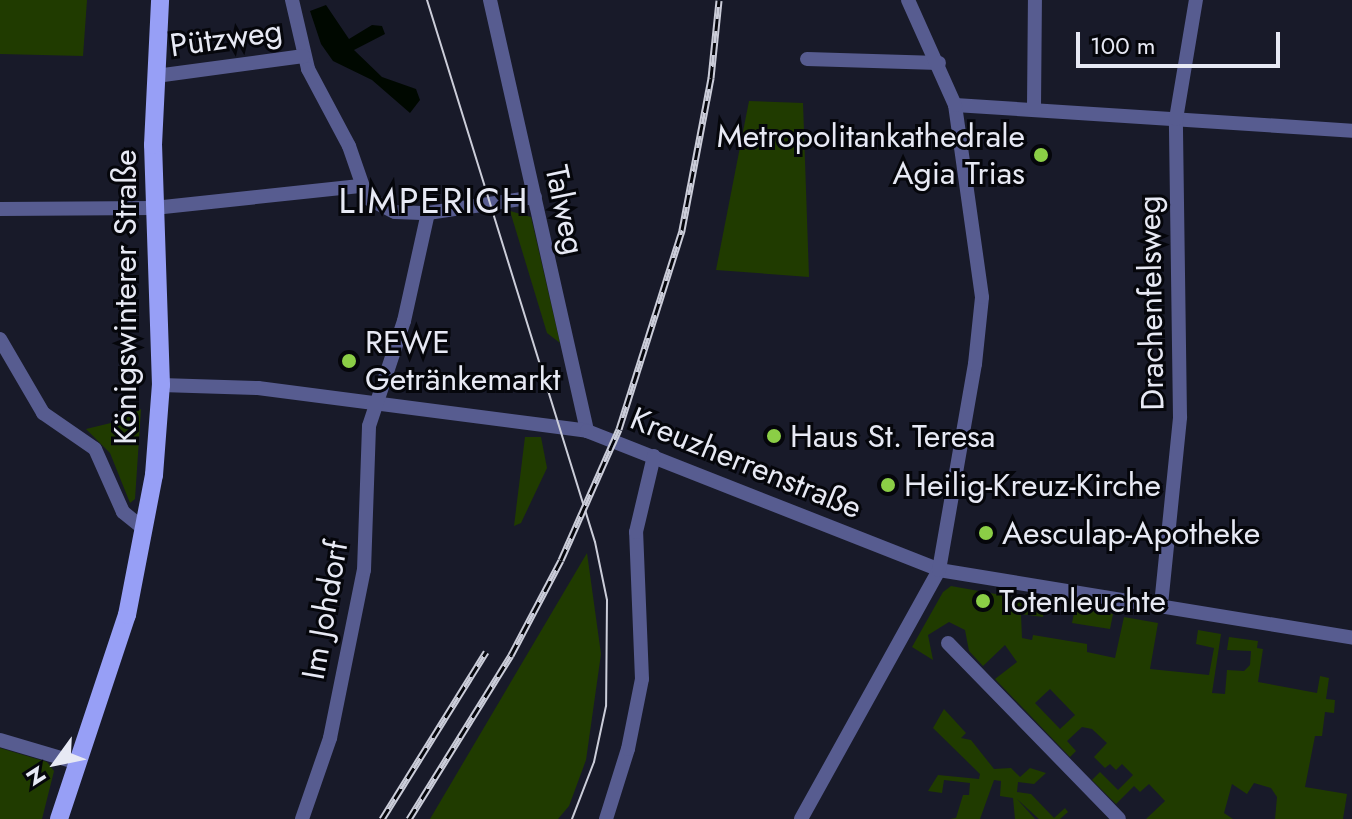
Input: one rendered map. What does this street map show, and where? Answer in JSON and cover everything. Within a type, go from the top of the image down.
[{"type":"main road","name":"Königswinterer Straße","points":[[59,819],[127,615],[145,530],[161,385],[154,208],[160,0]]},
{"type":"street","points":[[292,0],[304,56],[349,146],[360,186],[384,207],[428,213],[535,197]]},
{"type":"street","name":"Talweg","points":[[490,0],[587,431]]},
{"type":"street","points":[[801,819],[939,570],[982,297],[955,105],[939,63],[908,0]]},
{"type":"street","points":[[1034,107],[1035,0]]},
{"type":"street","name":"Drachenfelsweg","points":[[1161,605],[1180,417],[1176,119],[1196,0]]},
{"type":"street","name":"Pützweg","points":[[156,76],[304,56]]},
{"type":"street","points":[[807,59],[939,63]]},
{"type":"street","points":[[955,105],[1034,107],[1352,131]]},
{"type":"street","points":[[0,209],[154,208],[360,186]]},
{"type":"street","name":"Im Johdorf","points":[[302,819],[330,738],[364,570],[374,405],[404,321],[428,213]]},
{"type":"street","points":[[0,339],[43,413],[95,449],[123,512],[145,530]]},
{"type":"street","name":"Kreuzherrenstraße","points":[[161,385],[258,388],[587,431],[939,570],[1352,638]]},
{"type":"street","points":[[606,819],[628,749],[642,679],[636,532],[654,456]]},
{"type":"street","points":[[948,643],[1119,819]]},
{"type":"street","points":[[0,740],[78,763]]},
{"type":"green space","points":[[0,0],[87,0],[83,56],[0,54]]},
{"type":"green space","points":[[749,101],[803,103],[809,277],[716,270]]},
{"type":"green space","points":[[510,211],[531,217],[560,343],[547,333]]},
{"type":"green space","points":[[141,409],[135,499],[130,503],[110,453],[86,429],[119,421]]},
{"type":"green space","points":[[525,437],[541,437],[547,468],[521,523],[514,526]]},
{"type":"green space","points":[[587,553],[601,654],[586,760],[569,806],[558,819],[430,819]]},
{"type":"green space","points":[[951,586],[1045,603],[1043,617],[1021,614],[1022,638],[1032,640],[1033,635],[1087,644],[1087,652],[1115,658],[1124,617],[1158,623],[1150,669],[1209,675],[1214,648],[1196,644],[1198,630],[1221,634],[1212,693],[1225,694],[1227,670],[1244,671],[1250,665],[1251,651],[1227,650],[1229,637],[1258,641],[1257,648],[1263,649],[1258,682],[1317,693],[1320,676],[1329,678],[1326,699],[1335,700],[1334,713],[1325,712],[1322,736],[1315,736],[1305,787],[1347,794],[1343,819],[1275,819],[1277,797],[1271,788],[1254,783],[1247,794],[1232,784],[1224,813],[1233,819],[1146,819],[1165,801],[1149,784],[1140,792],[1134,786],[1116,804],[1092,780],[1100,772],[1118,790],[1133,775],[1122,764],[1116,770],[1110,764],[1105,768],[1094,757],[1107,743],[1092,729],[1082,727],[1067,741],[1076,751],[1070,757],[995,679],[1017,662],[1005,645],[983,666],[969,651],[965,630],[949,622],[928,635],[933,660],[912,647],[943,592]],"holes":[[[1050,689],[1075,715],[1060,729],[1035,703]]]},
{"type":"green space","points":[[1075,608],[1113,614],[1110,629],[1072,623]]},
{"type":"green space","points":[[944,709],[966,733],[961,738],[971,740],[994,769],[1011,768],[1020,777],[1030,768],[1046,773],[1034,784],[1018,782],[1017,792],[1031,794],[1054,818],[1065,808],[1068,812],[1060,819],[1039,819],[1017,799],[1035,819],[1015,819],[1013,798],[1000,796],[1001,781],[994,780],[980,819],[950,819],[956,818],[963,795],[969,795],[970,783],[944,780],[942,793],[928,791],[938,775],[979,779],[980,774],[933,728]]},
{"type":"green space","points":[[0,748],[47,762],[54,771],[42,819],[0,819]]},
{"type":"shaded area","points":[[326,5],[349,39],[372,25],[382,26],[385,34],[354,50],[382,77],[416,89],[420,100],[410,113],[372,80],[333,61],[321,44],[310,11]]},
{"type":"tram line","points":[[427,0],[595,542],[607,600],[606,706],[594,762],[572,819]]},
{"type":"railway","points":[[409,819],[511,655],[561,560],[619,429],[682,230],[711,78],[719,0]]},
{"type":"railway","points":[[382,819],[486,652]]},
{"type":"place","name":"Metropolitankathedrale Agia Trias","points":[[1041,155]]},
{"type":"place","name":"REWE Getränkemarkt","points":[[349,361]]},
{"type":"place","name":"Haus St. Teresa","points":[[774,436]]},
{"type":"place","name":"Heilig-Kreuz-Kirche","points":[[888,485]]},
{"type":"place","name":"Aesculap-Apotheke","points":[[986,533]]},
{"type":"place","name":"Totenleuchte","points":[[983,601]]},
{"type":"district","name":"LIMPERICH","points":[[434,201]]}]
